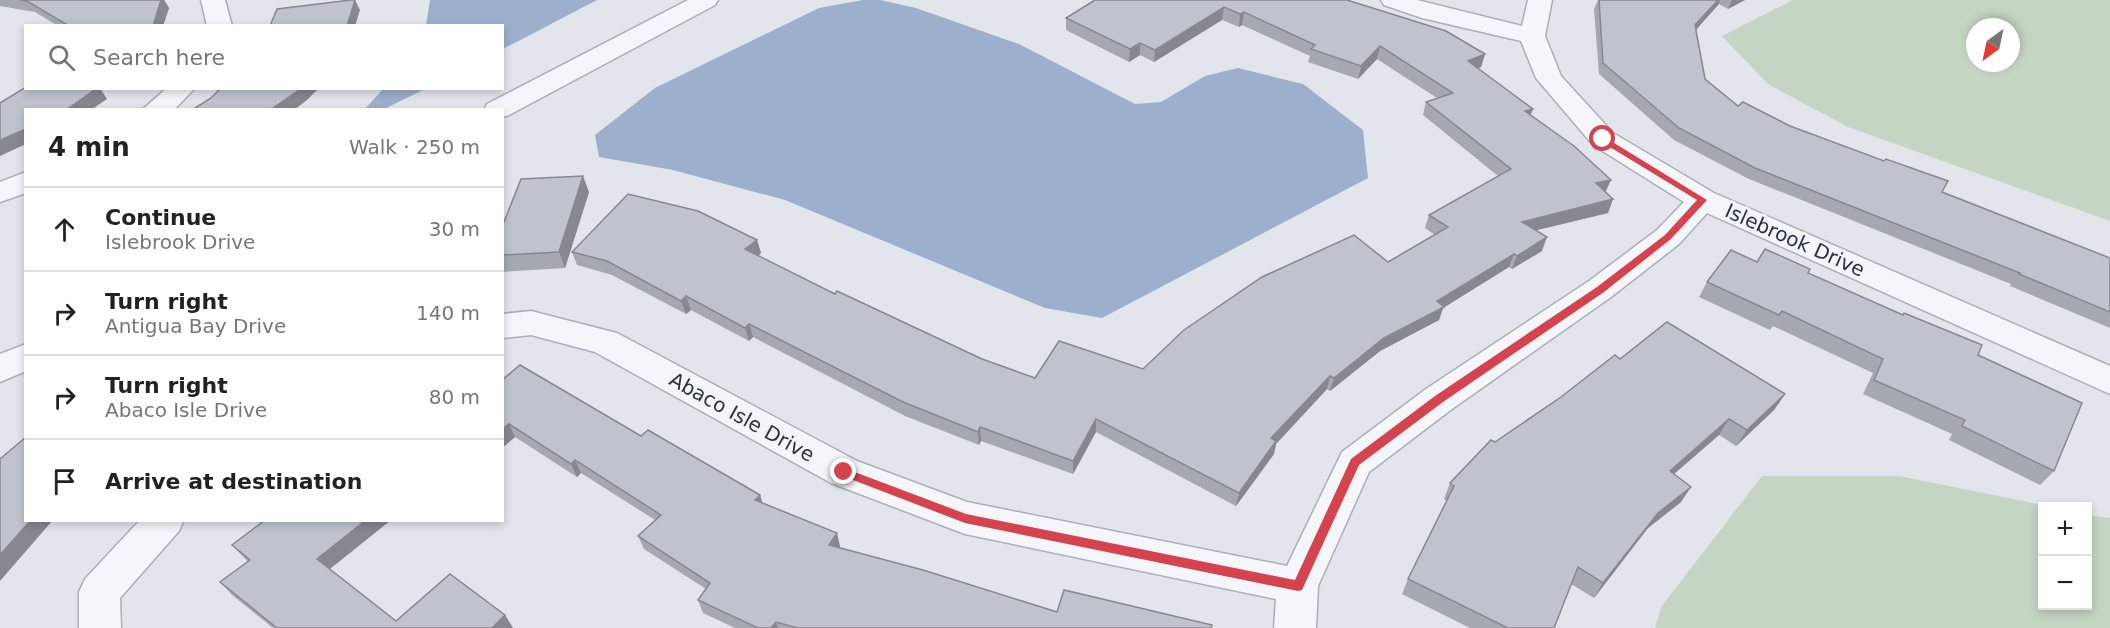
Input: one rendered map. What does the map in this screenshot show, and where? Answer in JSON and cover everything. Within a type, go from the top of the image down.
[{"type":"street","points":[[213,0],[219,24]]},
{"type":"street","points":[[500,108],[706,0]]},
{"type":"street","points":[[1393,0],[1431,13],[1532,36],[1540,0]]},
{"type":"street","name":"Islebrook Drive","points":[[1532,36],[1549,78],[1603,139],[1703,200],[2110,381]]},
{"type":"street","points":[[158,108],[172,99],[180,90]]},
{"type":"street","points":[[1295,628],[1298,586],[1355,462],[1439,399],[1600,289],[1668,237],[1703,200]]},
{"type":"street","name":"Abaco Isle Drive","points":[[504,326],[531,322],[605,342],[844,472],[965,519],[1298,586]]},
{"type":"street","points":[[0,369],[24,357]]},
{"type":"street","points":[[100,628],[99,592],[163,522]]},
{"type":"green space","points":[[1793,0],[2110,0],[2110,221],[1848,127],[1768,84],[1722,36]]},
{"type":"green space","points":[[1762,476],[1899,476],[2038,504],[2038,610],[2092,610],[2092,516],[2110,518],[2110,628],[1655,628],[1661,607]]},
{"type":"water","points":[[430,0],[597,0],[504,48],[504,24],[426,24]]},
{"type":"water","points":[[863,0],[880,0],[916,8],[1019,44],[1135,104],[1161,102],[1205,76],[1238,68],[1303,84],[1363,130],[1368,178],[1102,318],[1045,308],[785,200],[673,170],[599,157],[595,135],[655,88],[819,8]]},
{"type":"water","points":[[382,90],[423,90],[386,108],[366,108]]},
{"type":"building","points":[[20,0],[161,0],[154,24],[66,24],[27,1]]},
{"type":"building","points":[[355,0],[348,24],[271,24],[277,9]]},
{"type":"building","points":[[1095,0],[1347,0],[1446,31],[1485,54],[1468,61],[1533,109],[1525,111],[1574,146],[1611,180],[1596,183],[1613,199],[1522,222],[1547,237],[1517,256],[1514,254],[1437,301],[1444,307],[1384,338],[1334,378],[1330,376],[1271,438],[1276,441],[1239,493],[1096,419],[1073,461],[980,427],[978,432],[903,402],[749,324],[745,328],[686,296],[681,301],[607,261],[572,252],[628,194],[698,211],[757,240],[745,249],[835,294],[837,291],[982,359],[1035,378],[1059,341],[1143,369],[1184,330],[1262,277],[1354,235],[1388,262],[1448,227],[1429,215],[1511,169],[1426,102],[1453,93],[1380,46],[1361,66],[1311,49],[1315,45],[1244,12],[1240,14],[1224,7],[1155,50],[1140,43],[1130,49],[1066,18]]},
{"type":"building","points":[[1599,0],[1718,0],[1695,25],[1705,79],[1738,106],[1743,102],[1790,126],[1884,161],[1886,159],[1948,181],[1942,192],[2110,258],[2110,312],[2020,273],[1755,168],[1679,128],[1603,63]]},
{"type":"building","points":[[24,88],[94,90],[69,108],[24,108],[24,130],[0,140],[0,103]]},
{"type":"building","points":[[219,90],[299,90],[273,108],[195,108]]},
{"type":"building","points":[[583,176],[559,252],[504,255],[504,222],[521,179]]},
{"type":"building","points":[[1765,249],[1810,269],[1808,273],[1903,315],[1904,313],[1982,345],[1978,355],[2082,403],[2054,471],[1962,426],[1965,420],[1874,380],[1883,359],[1782,311],[1779,315],[1707,282],[1731,250],[1757,262]]},
{"type":"building","points":[[1667,322],[1785,394],[1747,430],[1729,419],[1670,471],[1691,487],[1658,513],[1603,583],[1578,567],[1554,628],[1508,628],[1408,579],[1454,486],[1450,483],[1491,440],[1495,442],[1561,397],[1615,355],[1620,359]]},
{"type":"building","points":[[520,365],[641,436],[648,430],[760,495],[755,500],[837,533],[829,545],[923,570],[1057,612],[1064,590],[1212,625],[1211,628],[798,628],[776,622],[771,628],[758,628],[698,600],[710,583],[638,536],[661,515],[575,460],[571,464],[509,424],[504,428],[504,378]]},
{"type":"building","points":[[24,439],[24,522],[29,522],[0,555],[0,459]]},
{"type":"building","points":[[262,522],[363,522],[317,559],[396,621],[450,574],[505,615],[492,628],[277,628],[220,582],[250,560],[232,545]]},
{"type":"route","points":[[844,472],[965,519],[1298,586],[1355,462],[1439,399],[1600,289],[1668,237],[1703,200],[1603,139]]}]
